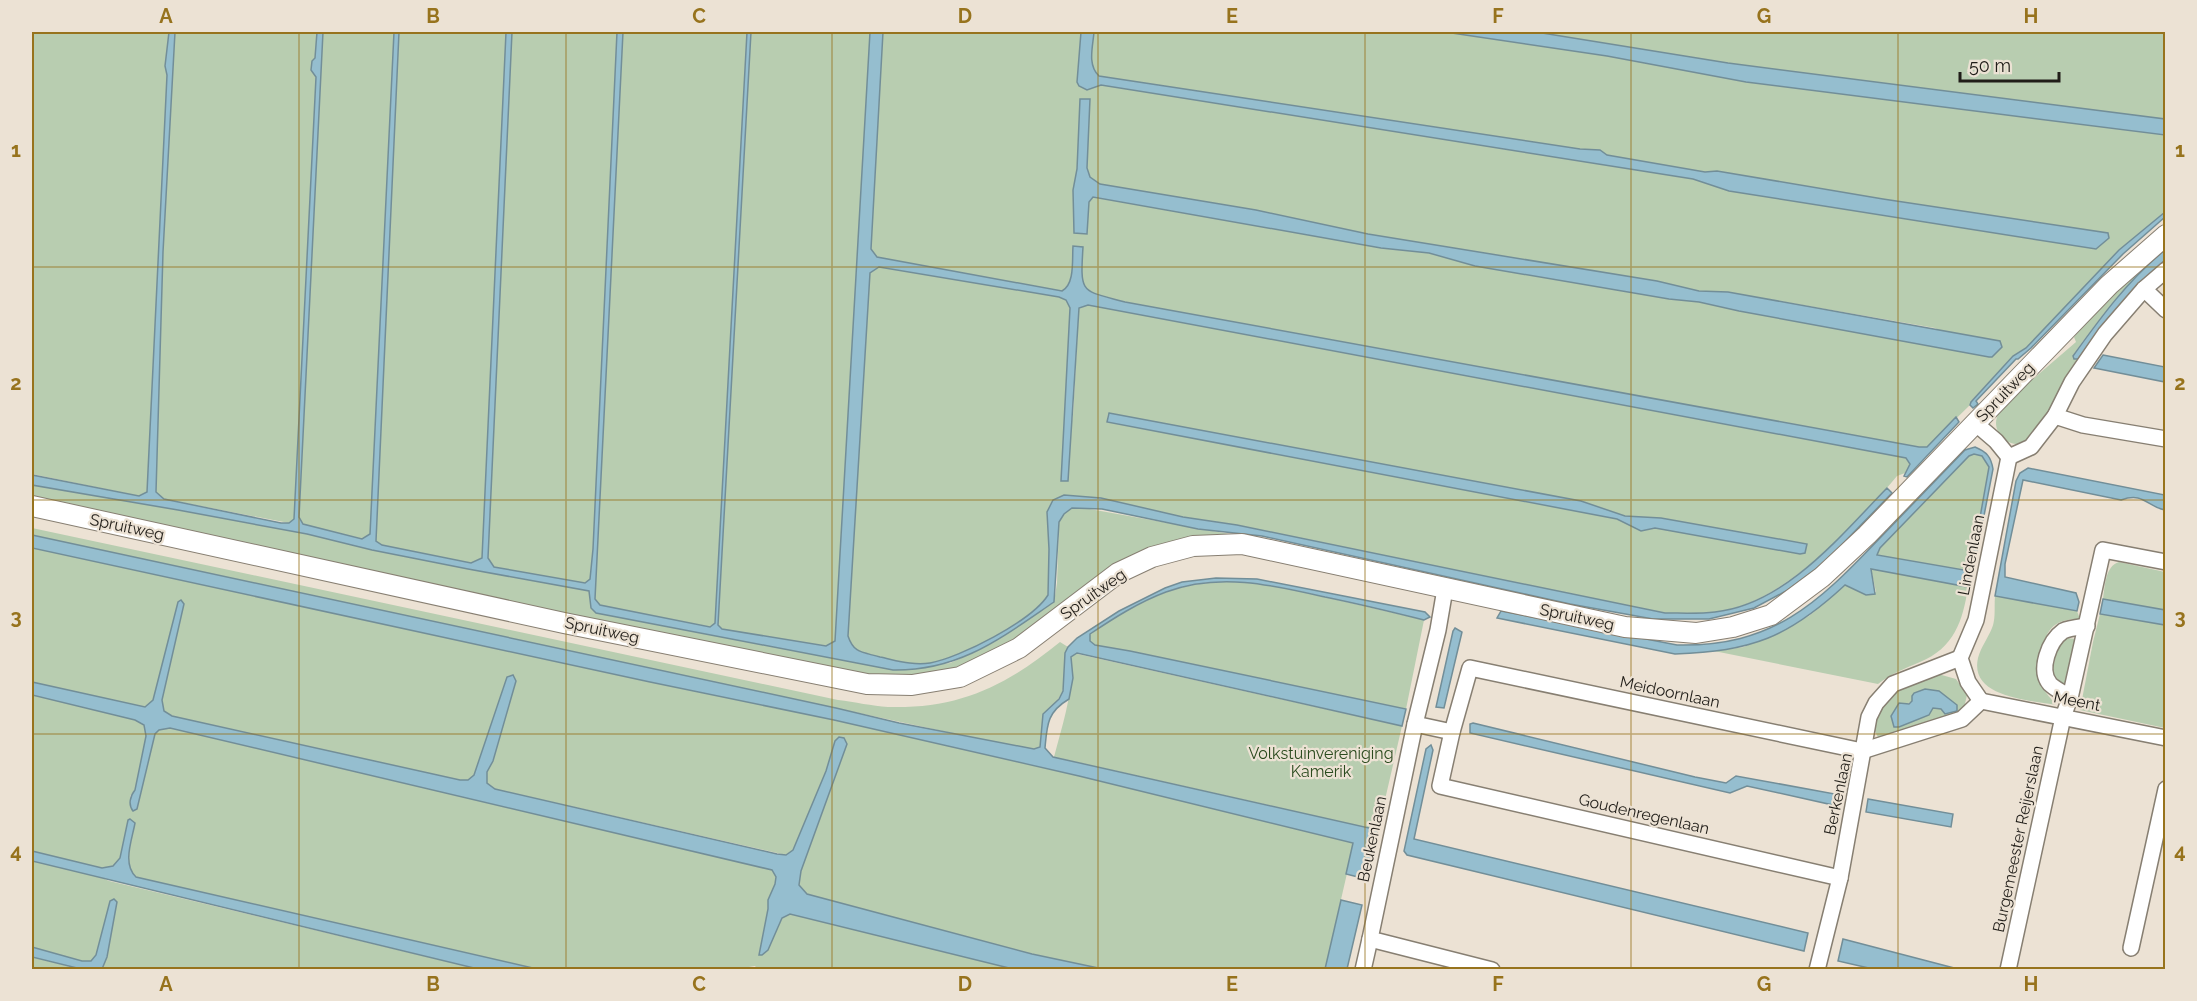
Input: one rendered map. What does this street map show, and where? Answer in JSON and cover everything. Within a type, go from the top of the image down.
[{"type":"main road","name":"Spruitweg","points":[[32,507],[564,622],[867,684],[912,685],[960,677],[1019,648],[1118,573],[1152,557],[1193,546],[1242,544],[1625,627],[1696,633],[1732,627],[1771,615],[1822,577],[1867,535],[2109,285],[2166,235]]},
{"type":"street","points":[[1975,423],[1996,441],[2009,457],[2031,447],[2055,416],[2072,382],[2106,334],[2144,290],[2166,270]]},
{"type":"street","points":[[2144,290],[2166,310]]},
{"type":"street","points":[[2055,416],[2083,425],[2166,439]]},
{"type":"street","name":"Lindenlaan","points":[[1960,658],[1976,620],[2009,457]]},
{"type":"street","name":"Burgemeester Reijerslaan","points":[[2008,969],[2063,717],[2070,698],[2103,550],[2166,562]]},
{"type":"street","name":"Beukenlaan","points":[[1363,969],[1415,724],[1438,630],[1445,589]]},
{"type":"street","points":[[2070,698],[2049,683],[2045,670],[2046,658],[2052,644],[2064,631],[2087,626]]},
{"type":"street","points":[[1862,751],[1869,717],[1876,703],[1893,684],[1960,658],[1968,682],[1980,701]]},
{"type":"street","name":"Meidoornlaan","points":[[1452,732],[1470,668],[1862,751]]},
{"type":"street","name":"Meent","points":[[1980,701],[2166,738]]},
{"type":"street","name":"Berkenlaan","points":[[1817,969],[1840,878],[1862,751],[1962,719],[1980,701]]},
{"type":"street","points":[[1415,724],[1452,732]]},
{"type":"street","name":"Goudenregenlaan","points":[[1452,732],[1440,786],[1840,878]]},
{"type":"street","points":[[2131,948],[2166,789]]},
{"type":"street","points":[[1370,939],[1492,969]]},
{"type":"green space","points":[[32,32],[169,32],[165,66],[167,75],[147,492],[139,496],[32,474]]},
{"type":"green space","points":[[175,32],[317,32],[315,58],[311,70],[316,76],[294,519],[289,523],[164,499],[156,492],[163,252]]},
{"type":"green space","points":[[323,32],[394,32],[370,534],[363,539],[302,524],[299,518]]},
{"type":"green space","points":[[399,32],[506,32],[482,558],[471,563],[382,545],[376,541]]},
{"type":"green space","points":[[512,32],[617,32],[593,549],[590,580],[585,583],[574,583],[494,567],[488,558]]},
{"type":"green space","points":[[623,32],[747,32],[715,623],[711,627],[600,605],[595,599]]},
{"type":"green space","points":[[751,32],[870,32],[835,641],[826,646],[722,629],[718,626]]},
{"type":"green space","points":[[883,32],[1081,32],[1077,82],[1087,90],[1101,85],[1693,179],[1729,191],[2096,249],[2109,238],[2108,233],[1717,171],[1705,172],[1607,155],[1600,150],[1580,149],[1099,76],[1095,72],[1092,61],[1094,32],[1445,32],[1607,56],[1746,82],[2165,135],[2165,212],[2119,250],[2026,348],[2013,356],[1971,401],[1970,405],[1927,447],[1125,302],[1099,295],[1086,288],[1082,275],[1083,248],[1073,247],[1071,277],[1062,291],[877,257],[871,249]],"holes":[[[1080,99],[1090,100],[1087,168],[1090,177],[1099,184],[1256,210],[1368,234],[1657,281],[1699,291],[1728,292],[1935,328],[1992,357],[1699,302],[1475,266],[1429,253],[1381,248],[1093,197],[1089,202],[1087,234],[1073,190],[1077,169]]]},
{"type":"green space","points":[[1536,32],[2165,32],[2165,119],[1728,63]]},
{"type":"green space","points":[[2165,244],[2165,250],[2116,299],[2073,355],[2074,359],[2145,277],[2165,260],[2165,265],[2038,435],[2023,444],[2011,443],[2002,437],[1996,423],[1999,411],[2007,401],[2030,377],[2033,379],[2076,342],[2074,337],[2089,316]]},
{"type":"green space","points":[[879,267],[1066,300],[1070,308],[1061,480],[1073,415],[1079,308],[1088,305],[1906,458],[1910,464],[1905,473],[1897,476],[1839,539],[1791,579],[1766,595],[1741,606],[1703,613],[1665,613],[1237,525],[1183,517],[1101,498],[1064,495],[1047,512],[1048,595],[1040,605],[1011,627],[958,654],[930,663],[904,662],[860,651],[853,646],[848,636],[870,273]],"holes":[[[1108,414],[1581,501],[1625,516],[1661,518],[1807,544],[1655,528],[1641,531],[1617,519],[1107,422]]]},
{"type":"green space","points":[[1974,454],[1982,456],[1989,467],[1970,571],[1877,555],[1880,548],[1969,456]]},
{"type":"green space","points":[[32,485],[307,534],[372,550],[590,591],[591,608],[596,613],[894,670],[950,663],[973,653],[1054,602],[1057,583],[1059,522],[1072,508],[1084,508],[1235,535],[1186,538],[1153,547],[1123,560],[1104,571],[1019,636],[989,654],[956,669],[927,676],[875,677],[358,572],[292,553],[260,551],[32,500]]},
{"type":"green space","points":[[32,528],[870,705],[914,707],[959,699],[1001,682],[1040,658],[1060,642],[1068,647],[1064,684],[1058,699],[1043,714],[1040,747],[1021,748],[32,535]]},
{"type":"green space","points":[[32,548],[834,720],[1079,776],[1354,843],[1325,969],[1103,969],[1032,954],[807,894],[799,885],[801,871],[847,744],[835,742],[826,771],[793,850],[786,855],[495,789],[487,783],[487,772],[493,761],[516,681],[513,676],[507,678],[474,776],[468,780],[172,716],[164,711],[162,700],[184,604],[181,600],[178,602],[153,700],[145,707],[32,682]]},
{"type":"green space","points":[[2119,562],[2165,572],[2165,610],[2103,599],[2108,572],[2114,564]]},
{"type":"green space","points":[[1871,569],[1968,587],[1960,622],[1949,641],[1941,649],[1878,684],[1714,651],[1744,647],[1809,616],[1845,585],[1866,595],[1876,592]]},
{"type":"green space","points":[[1240,581],[1286,588],[1424,620],[1406,709],[1095,645],[1090,641],[1090,634],[1157,596],[1194,585]]},
{"type":"green space","points":[[1995,596],[2077,611],[2080,619],[2062,621],[2051,628],[2040,657],[2039,682],[2056,705],[2004,695],[1983,682],[1978,671],[1978,658],[1993,624]]},
{"type":"green space","points":[[2100,614],[2165,625],[2165,728],[2080,710]]},
{"type":"green space","points":[[2067,638],[2076,639],[2066,688],[2055,683],[2052,673],[2058,645]]},
{"type":"green space","name":"Volkstuinvereniging Kamerik","points":[[1073,653],[1402,726],[1378,830],[1054,757],[1069,695]]},
{"type":"green space","points":[[1938,674],[1956,679],[1967,695],[1964,708],[1956,715],[1883,739],[1878,737],[1875,729],[1876,721],[1888,699],[1911,684]],"holes":[[[1946,697],[1956,705],[1941,709],[1933,708],[1899,727],[1899,703],[1905,705],[1912,701]]]},
{"type":"green space","points":[[32,695],[135,720],[145,725],[146,736],[135,790],[130,796],[130,807],[137,809],[155,734],[159,730],[170,728],[772,870],[776,877],[775,884],[768,900],[759,954],[778,928],[782,918],[790,914],[1013,969],[758,970],[755,966],[749,967],[748,970],[537,969],[136,877],[132,872],[129,859],[135,823],[128,820],[120,858],[113,866],[102,868],[32,851]]},
{"type":"green space","points":[[32,861],[478,969],[102,969],[109,944],[110,901],[96,956],[91,961],[82,961],[32,947]]},
{"type":"green space","points":[[32,957],[80,969],[32,969]]},
{"type":"water","points":[[169,32],[175,32],[163,252],[156,492],[164,499],[281,523],[289,523],[294,519],[316,77],[311,70],[312,61],[315,58],[317,32],[323,32],[299,517],[303,524],[362,539],[370,534],[394,32],[399,32],[376,541],[382,545],[471,563],[482,558],[506,32],[512,32],[488,558],[494,567],[585,583],[590,579],[593,549],[617,32],[623,32],[595,599],[600,605],[710,627],[715,623],[747,32],[751,32],[718,625],[722,629],[826,646],[835,641],[870,32],[883,32],[871,249],[877,257],[1062,291],[1071,277],[1073,246],[1083,247],[1082,274],[1086,288],[1099,295],[1125,302],[1919,447],[1927,447],[1956,417],[1959,422],[1907,477],[1904,476],[1910,464],[1906,458],[1088,305],[1079,308],[1068,481],[1061,481],[1070,308],[1066,300],[879,267],[870,273],[848,636],[853,646],[860,651],[898,661],[917,664],[943,660],[994,637],[1040,605],[1048,595],[1047,512],[1053,500],[1064,495],[1101,498],[1183,517],[1237,525],[1665,613],[1690,613],[1715,612],[1741,607],[1765,596],[1810,565],[1887,488],[1892,493],[1825,562],[1786,591],[1754,608],[1709,619],[1653,619],[1570,604],[1262,536],[1198,529],[1102,509],[1072,508],[1059,522],[1054,602],[979,650],[939,665],[893,670],[596,613],[591,608],[589,591],[372,550],[307,534],[32,485],[32,475],[139,496],[147,492],[167,75],[165,66]]},
{"type":"water","points":[[1081,32],[1094,32],[1092,61],[1095,72],[1099,76],[1580,149],[1600,150],[1607,155],[1705,172],[1717,171],[2108,233],[2109,238],[2096,249],[1729,191],[1693,179],[1101,85],[1087,90],[1079,86],[1077,82]]},
{"type":"water","points":[[1445,32],[1536,32],[1728,63],[2165,119],[2165,135],[1746,82],[1607,56]]},
{"type":"water","points":[[1080,99],[1090,99],[1087,168],[1090,177],[1100,184],[1256,210],[1368,234],[1657,281],[1699,291],[1728,292],[2000,341],[2002,347],[1992,357],[1989,357],[1699,302],[1475,266],[1429,253],[1381,248],[1093,197],[1089,202],[1087,234],[1074,233],[1073,190],[1077,169]]},
{"type":"water","points":[[2165,212],[2165,217],[2123,254],[2031,348],[2016,359],[1976,401],[1978,404],[1973,408],[1970,405],[1971,402],[2013,356],[2026,348],[2119,250]]},
{"type":"water","points":[[2165,250],[2165,260],[2119,307],[2078,359],[2074,359],[2073,356],[2116,300]]},
{"type":"water","points":[[2103,355],[2165,367],[2165,382],[2094,368]]},
{"type":"water","points":[[1109,413],[1581,501],[1625,516],[1661,518],[1807,544],[1805,553],[1800,554],[1655,528],[1641,531],[1617,519],[1107,422]]},
{"type":"water","points":[[1975,447],[1988,455],[1993,469],[1977,552],[1974,551],[1989,467],[1982,456],[1974,454],[1969,456],[1880,548],[1877,555],[1970,571],[1968,587],[1871,569],[1875,594],[1866,595],[1845,585],[1805,618],[1768,638],[1726,649],[1675,654],[1497,618],[1501,611],[1677,645],[1711,644],[1767,629],[1791,617],[1835,583],[1965,450]]},
{"type":"water","points":[[2028,468],[2165,495],[2165,510],[2140,499],[2121,500],[2023,480],[2005,564],[2005,577],[2076,593],[2079,602],[2077,611],[1995,596],[2016,481],[2020,473]]},
{"type":"water","points":[[32,535],[899,723],[1034,749],[1040,747],[1043,714],[1059,699],[1063,691],[1065,653],[1068,647],[1077,638],[1119,611],[1182,582],[1216,578],[1257,579],[1425,612],[1430,617],[1424,620],[1286,588],[1246,582],[1206,583],[1186,586],[1156,596],[1136,605],[1090,634],[1090,641],[1095,645],[1406,709],[1402,726],[1077,653],[1071,657],[1073,678],[1069,699],[1052,714],[1048,726],[1045,748],[1053,757],[1378,830],[1366,879],[1346,874],[1353,843],[1079,776],[834,720],[32,548]]},
{"type":"water","points":[[2103,599],[2165,610],[2165,625],[2100,614]]},
{"type":"water","points":[[181,600],[184,604],[162,700],[164,711],[172,716],[468,780],[474,775],[507,677],[513,675],[516,681],[493,761],[487,772],[487,783],[495,789],[777,854],[786,855],[793,850],[826,771],[835,741],[839,737],[844,738],[847,744],[801,871],[799,885],[807,894],[1032,954],[1103,969],[1013,969],[790,914],[782,918],[768,950],[759,955],[768,900],[775,884],[776,877],[772,870],[170,728],[159,730],[155,734],[137,809],[133,811],[130,800],[135,790],[146,736],[144,725],[135,720],[32,695],[32,682],[145,707],[153,700],[178,602]]},
{"type":"water","points":[[1455,628],[1462,632],[1444,708],[1436,707],[1453,631]]},
{"type":"water","points":[[1925,689],[1939,691],[1957,705],[1957,711],[1945,714],[1941,709],[1933,708],[1929,715],[1894,727],[1891,716],[1899,703],[1909,704],[1914,693]]},
{"type":"water","points":[[1470,724],[1695,777],[1726,783],[1736,776],[1835,794],[1833,805],[1747,786],[1730,793],[1470,733]]},
{"type":"water","points":[[1431,745],[1433,750],[1414,839],[1808,933],[1804,951],[1407,855],[1404,851],[1426,749]]},
{"type":"water","points":[[1868,799],[1953,814],[1951,827],[1866,812]]},
{"type":"water","points":[[130,819],[135,823],[129,859],[132,872],[136,877],[537,969],[478,969],[32,861],[32,851],[102,868],[113,866],[120,858]]},
{"type":"water","points":[[114,899],[117,902],[107,957],[102,969],[81,969],[32,957],[32,947],[82,961],[91,961],[96,955],[110,901]]},
{"type":"water","points":[[1341,900],[1362,905],[1347,969],[1325,969]]},
{"type":"water","points":[[1843,939],[1958,969],[1873,969],[1838,961]]}]
